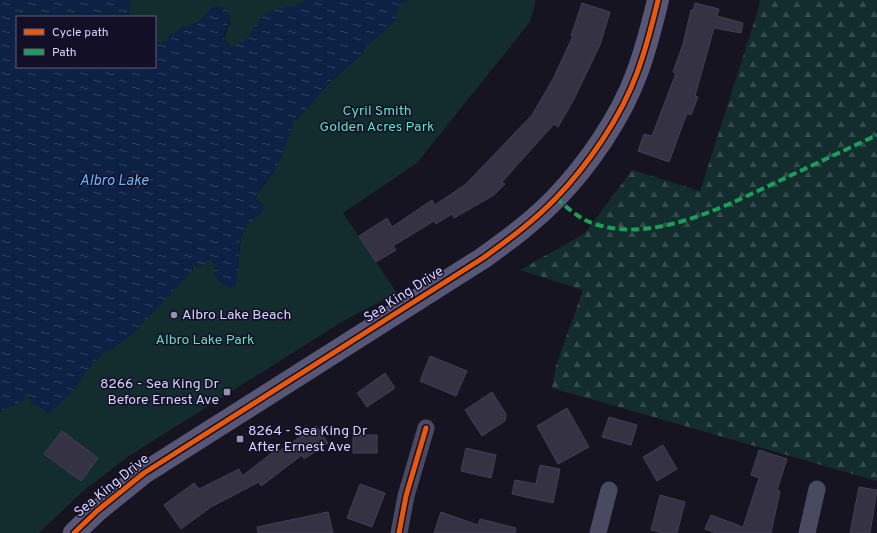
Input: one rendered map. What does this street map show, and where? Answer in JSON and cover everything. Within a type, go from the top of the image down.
[{"type":"street","name":"Sea King Drive","points":[[74,533],[97,511],[144,473],[483,258],[519,232],[556,198],[586,162],[616,118],[636,74],[658,0]]},
{"type":"street","points":[[399,533],[406,496],[426,428]]},
{"type":"street","points":[[807,533],[818,489]]},
{"type":"street","points":[[598,533],[609,490]]},
{"type":"green space","points":[[131,0],[305,0],[302,3],[292,7],[264,15],[249,38],[232,48],[224,39],[230,22],[228,10],[215,5],[199,22],[181,28],[168,41],[160,44],[156,40],[156,16],[131,16],[129,12]]},
{"type":"green space","points":[[408,0],[536,0],[530,22],[417,163],[343,213],[397,293],[345,320],[129,456],[82,492],[39,533],[0,533],[0,413],[6,408],[22,402],[26,391],[27,394],[63,400],[72,392],[92,364],[103,353],[122,342],[134,332],[193,270],[192,264],[196,267],[206,263],[209,259],[215,264],[216,273],[219,279],[233,287],[235,286],[241,238],[244,229],[261,202],[256,200],[257,195],[276,168],[293,126],[292,119],[297,119],[329,83],[362,54],[365,47],[391,24],[397,13],[398,5]]},
{"type":"green space","points":[[760,0],[877,0],[877,481],[552,388],[556,366],[583,290],[520,270],[585,233],[632,170],[700,191]]},
{"type":"water","name":"Albro Lake","points":[[0,0],[131,0],[129,12],[131,16],[16,16],[16,68],[156,68],[156,40],[160,44],[166,42],[170,34],[176,34],[181,28],[199,22],[215,5],[228,10],[230,20],[223,36],[227,44],[232,48],[250,36],[253,28],[264,15],[273,10],[301,4],[305,0],[408,0],[398,5],[395,21],[365,47],[362,54],[329,83],[299,118],[292,119],[293,126],[276,168],[273,174],[264,183],[256,198],[256,200],[263,204],[264,209],[244,229],[240,243],[238,272],[235,286],[231,288],[219,282],[214,272],[215,264],[209,259],[204,265],[198,268],[192,264],[192,271],[134,332],[122,342],[103,353],[92,364],[72,392],[52,411],[48,413],[31,402],[26,391],[22,402],[6,408],[0,413]]},
{"type":"building","points":[[582,3],[610,12],[600,45],[574,99],[558,127],[554,124],[502,182],[505,184],[494,195],[454,218],[452,214],[436,224],[434,221],[393,246],[396,250],[376,262],[359,236],[387,218],[392,227],[432,200],[435,205],[466,184],[532,115],[553,79],[573,36],[571,36]]},
{"type":"building","points":[[695,3],[719,9],[717,16],[743,23],[741,33],[714,28],[695,96],[698,97],[691,115],[687,113],[669,162],[638,151],[644,134],[652,136],[676,73],[673,72],[683,44],[691,10],[693,10]]},
{"type":"building","points":[[430,356],[467,371],[456,396],[420,381]]},
{"type":"building","points":[[385,373],[395,388],[367,407],[357,393]]},
{"type":"building","points":[[492,392],[506,414],[505,421],[482,436],[465,410]]},
{"type":"building","points":[[567,408],[589,447],[558,464],[537,426]]},
{"type":"building","points":[[609,417],[637,425],[631,445],[602,437]]},
{"type":"building","points":[[316,426],[328,443],[304,459],[302,455],[261,486],[259,482],[211,507],[181,529],[164,505],[194,483],[199,489],[239,469],[242,476],[276,450],[278,452]]},
{"type":"building","points":[[62,431],[98,458],[81,481],[44,454]]},
{"type":"building","points":[[353,435],[377,435],[377,453],[353,453]]},
{"type":"building","points":[[663,445],[677,469],[657,481],[643,457]]},
{"type":"building","points":[[466,448],[496,455],[491,478],[461,471]]},
{"type":"building","points":[[759,450],[787,459],[777,490],[780,491],[771,533],[716,533],[705,529],[711,515],[743,527],[759,478],[751,475]]},
{"type":"building","points":[[540,465],[560,469],[553,503],[512,494],[515,480],[536,484]]},
{"type":"building","points":[[360,484],[385,493],[372,527],[347,518]]},
{"type":"building","points":[[859,487],[877,490],[870,533],[850,533]]},
{"type":"building","points":[[660,495],[685,502],[677,533],[663,533],[651,530]]},
{"type":"building","points":[[328,512],[333,533],[258,533],[257,527]]},
{"type":"building","points":[[441,512],[478,525],[480,519],[516,528],[515,533],[434,533]]},
{"type":"marked path","points":[[556,198],[572,212],[589,222],[602,226],[624,229],[647,229],[694,218],[717,209],[877,135]]},
{"type":"cycle path","points":[[74,533],[97,511],[144,473],[483,258],[539,215],[580,171],[613,123],[630,90],[640,64],[649,37],[658,0]]},
{"type":"cycle path","points":[[399,533],[406,496],[426,428]]},
{"type":"place","name":"Albro Lake Beach","points":[[174,315]]},
{"type":"place","name":"8266 - Sea King Dr Before Ernest Ave","points":[[227,392]]},
{"type":"place","name":"8264 - Sea King Dr After Ernest Ave","points":[[240,439]]},
{"type":"park label","name":"Cyril Smith Golden Acres Park","points":[[377,120]]},
{"type":"park label","name":"Albro Lake Park","points":[[205,340]]}]
